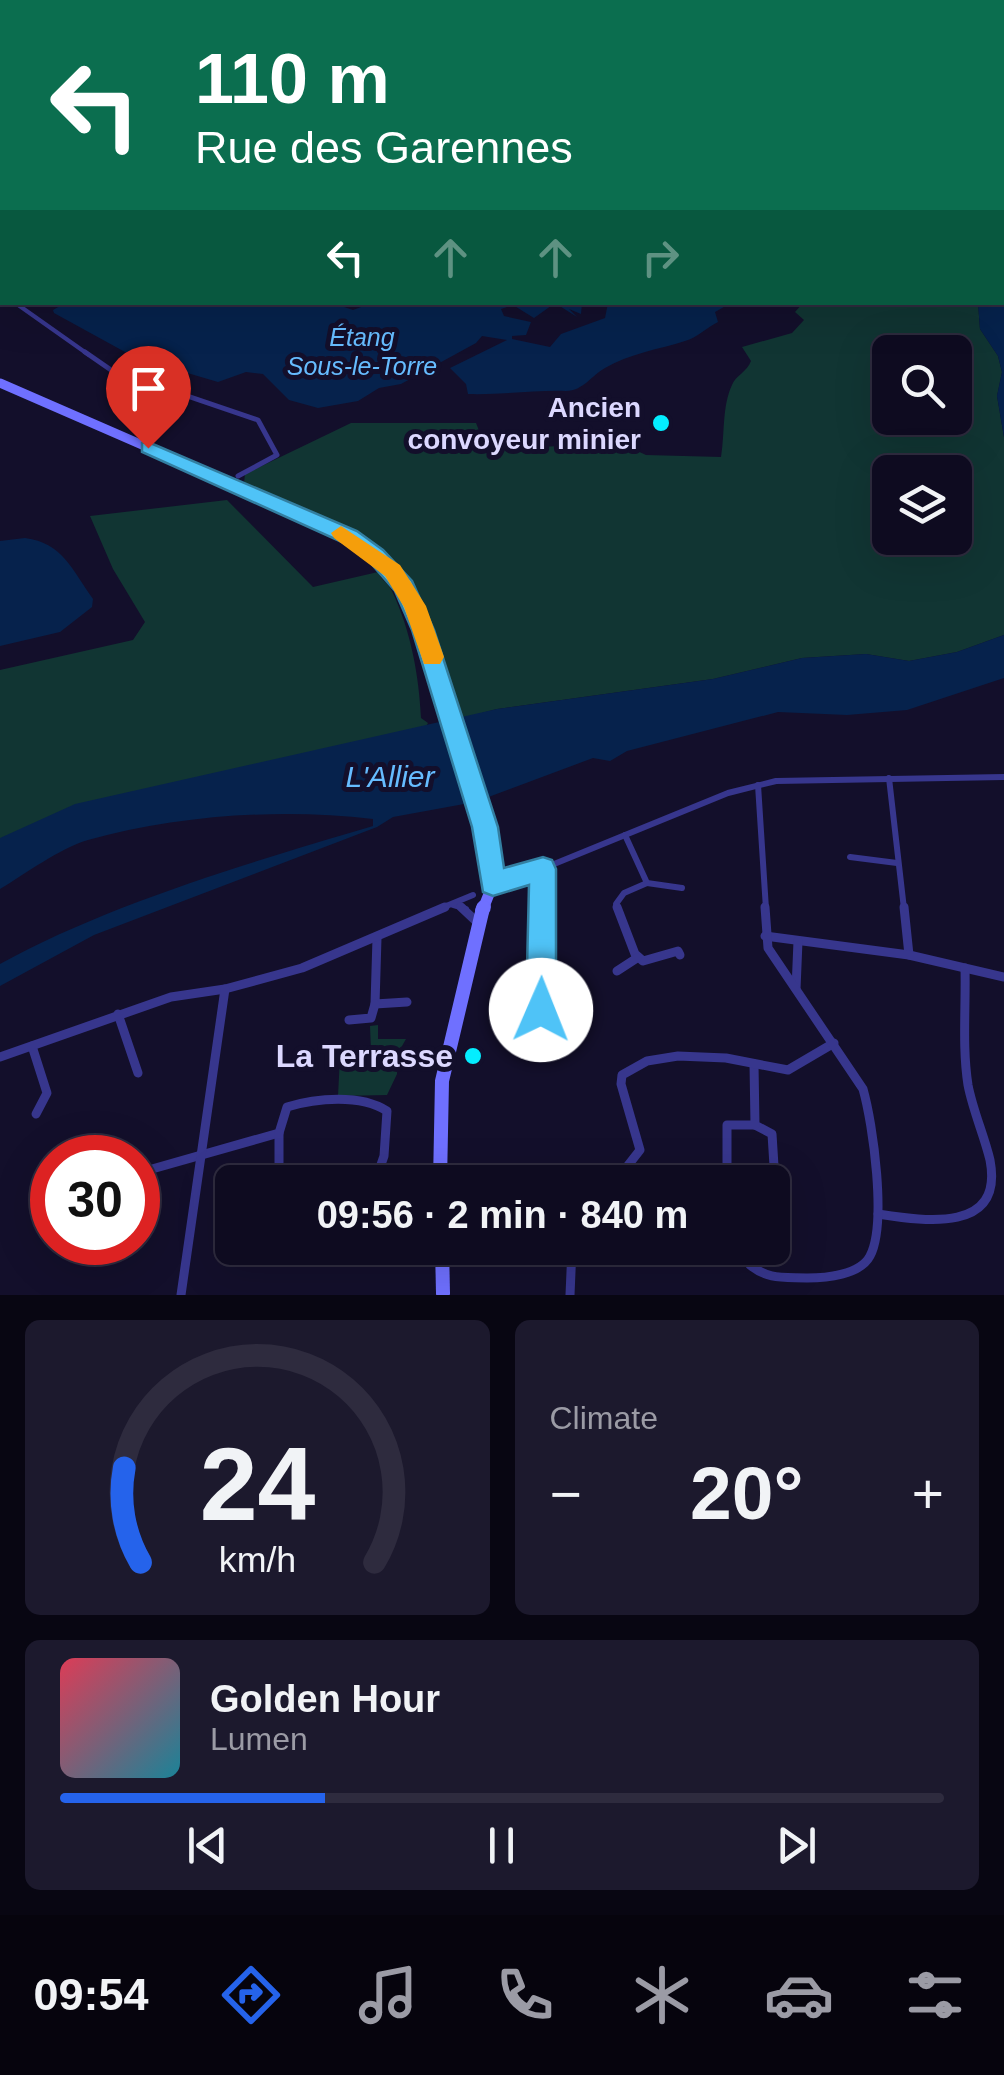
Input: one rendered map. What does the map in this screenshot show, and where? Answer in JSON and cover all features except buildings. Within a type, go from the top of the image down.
[{"type":"main road","points":[[0,383],[332,528],[376,555],[392,570],[414,606],[488,836],[493,884],[481,918]]},
{"type":"main road","points":[[440,1165],[442,1081],[481,918],[490,856],[488,836]]},
{"type":"main road","points":[[442,1265],[443,1295]]},
{"type":"street","points":[[18,305],[112,370],[258,420],[277,455],[238,476]]},
{"type":"street","points":[[493,884],[543,869],[728,793],[758,785],[794,778],[1003,780]]},
{"type":"street","points":[[889,778],[909,955]]},
{"type":"street","points":[[750,1265],[768,1277],[815,1278],[858,1270],[870,1256],[878,1214],[868,1102],[856,1075],[771,957],[766,936],[758,785]]},
{"type":"street","points":[[625,835],[647,884]]},
{"type":"street","points":[[850,857],[897,863]]},
{"type":"street","points":[[543,869],[540,1036],[545,1049]]},
{"type":"street","points":[[680,955],[678,951],[643,961],[638,958],[616,904],[620,896],[647,884],[682,888]]},
{"type":"street","points":[[0,1057],[171,997],[302,968],[474,895]]},
{"type":"street","points":[[452,905],[481,918]]},
{"type":"street","points":[[766,936],[909,955],[1004,977]]},
{"type":"street","points":[[349,1020],[371,1018],[377,938]]},
{"type":"street","points":[[796,991],[798,941]]},
{"type":"street","points":[[618,971],[638,958]]},
{"type":"street","points":[[878,1214],[950,1221],[971,1213],[989,1194],[992,1173],[965,1063],[964,968]]},
{"type":"street","points":[[181,1295],[225,988]]},
{"type":"street","points":[[375,1004],[407,1002]]},
{"type":"street","points":[[118,1014],[138,1072]]},
{"type":"street","points":[[628,1165],[640,1150],[621,1084],[622,1075],[629,1068],[676,1056],[788,1070],[834,1043]]},
{"type":"street","points":[[32,1046],[47,1093],[36,1114]]},
{"type":"street","points":[[754,1064],[756,1125]]},
{"type":"street","points":[[279,1165],[279,1133],[287,1107],[298,1102],[383,1105],[387,1110],[380,1165]]},
{"type":"street","points":[[727,1165],[727,1124],[756,1125],[772,1134],[775,1165]]},
{"type":"street","points":[[160,1166],[279,1133]]},
{"type":"street","points":[[570,1295],[571,1265]]},
{"type":"green space","points":[[801,305],[978,305],[980,329],[998,356],[1002,372],[997,396],[1004,437],[1004,635],[957,652],[909,661],[866,654],[802,658],[713,679],[497,709],[459,719],[435,637],[411,587],[395,565],[375,546],[350,531],[244,483],[245,474],[351,423],[476,423],[482,438],[516,437],[538,447],[610,444],[624,445],[646,455],[721,457],[729,393],[751,361],[742,347],[792,333],[804,320],[795,312]]},
{"type":"green space","points":[[227,500],[313,587],[378,572],[392,591],[409,638],[421,718],[428,723],[424,730],[0,839],[0,670],[133,640],[145,622],[113,569],[90,516]]},
{"type":"green space","points":[[378,1025],[378,1039],[406,1039],[398,1053],[397,1074],[387,1095],[338,1096],[340,1057],[367,1057],[371,1050],[370,1026]]},
{"type":"water","name":"Étang Sous-le-Torre","points":[[62,305],[338,305],[353,310],[360,305],[513,305],[501,309],[504,316],[531,322],[526,335],[512,339],[550,347],[561,334],[605,318],[608,305],[727,305],[715,312],[718,322],[694,337],[614,363],[572,390],[468,394],[466,384],[450,368],[507,340],[482,336],[401,384],[379,388],[358,401],[318,408],[289,400],[263,374],[246,372],[218,382],[150,356],[125,352],[53,310]]},
{"type":"water","name":"Étang Sous-le-Torre","points":[[513,305],[552,305],[534,318]]},
{"type":"water","name":"Étang Sous-le-Torre","points":[[558,305],[582,305],[581,314],[569,309],[577,317]]},
{"type":"water","points":[[978,305],[1004,305],[1004,437],[997,396],[1002,372],[998,356],[980,329]]},
{"type":"water","points":[[25,538],[58,552],[93,599],[92,607],[60,632],[0,646],[0,541]]},
{"type":"water","name":"L'Allier","points":[[1004,635],[1004,678],[907,710],[847,715],[778,712],[627,751],[610,761],[593,758],[475,802],[393,817],[377,827],[94,935],[0,986],[0,964],[87,922],[183,886],[373,826],[373,819],[302,814],[193,819],[88,840],[54,855],[0,889],[0,838],[75,804],[497,709],[713,679],[802,658],[866,654],[909,661],[957,652]]},
{"type":"slow traffic","points":[[341,533],[392,570],[414,606],[432,657]]},
{"type":"place","name":"Ancien convoyeur minier","points":[[661,423]]},
{"type":"place","name":"La Terrasse","points":[[473,1056]]},
{"type":"route","points":[[148,448],[349,536],[376,555],[404,587],[423,630],[485,827],[492,854],[493,884],[543,869],[541,1010]]}]
